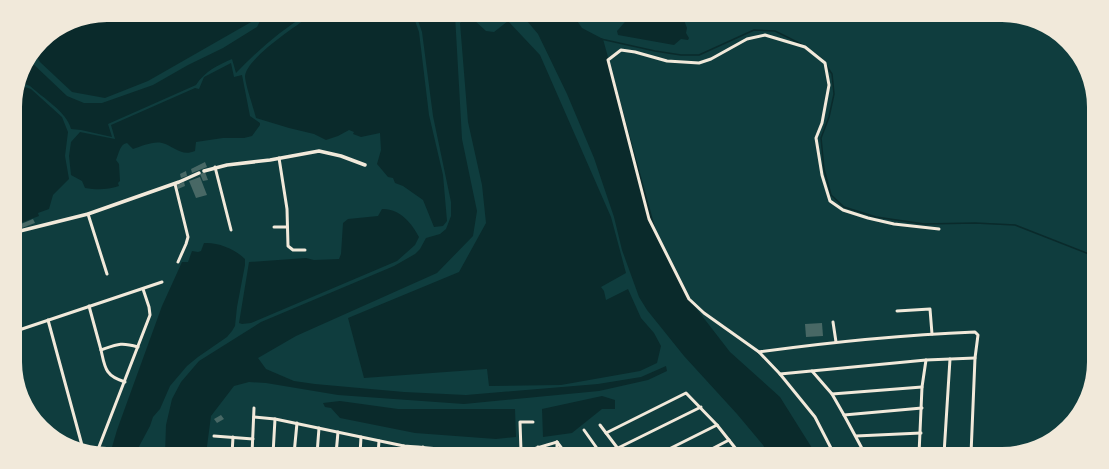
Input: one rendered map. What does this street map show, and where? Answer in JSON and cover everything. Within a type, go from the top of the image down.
[{"type":"street","points":[[830,447],[815,417],[780,374],[759,352],[704,313],[689,299],[649,219],[608,60],[621,50],[635,52],[667,61],[699,63],[711,59],[748,39],[765,35],[806,47],[825,63],[829,85],[822,124],[816,138],[822,176],[830,201],[843,210],[868,218],[894,224],[940,229]]},
{"type":"street","points":[[204,171],[215,167],[319,151],[341,156],[365,165]]},
{"type":"street","points":[[279,158],[287,209],[289,248],[293,250],[305,250]]},
{"type":"street","points":[[215,167],[231,230]]},
{"type":"street","points":[[22,230],[88,214],[175,184],[199,173]]},
{"type":"street","points":[[175,184],[188,237],[178,262]]},
{"type":"street","points":[[88,214],[107,274]]},
{"type":"street","points":[[274,227],[287,227]]},
{"type":"street","points":[[22,329],[162,282]]},
{"type":"street","points":[[100,447],[150,315],[143,289]]},
{"type":"street","points":[[89,306],[107,372],[115,379],[125,382]]},
{"type":"street","points":[[896,311],[930,309],[932,334]]},
{"type":"street","points":[[48,320],[81,442]]},
{"type":"street","points":[[833,322],[836,342]]},
{"type":"street","points":[[759,352],[836,342],[975,332],[978,335],[975,358],[971,447]]},
{"type":"street","points":[[101,350],[125,343],[138,347]]},
{"type":"street","points":[[780,374],[926,360],[975,358]]},
{"type":"street","points":[[944,447],[950,359]]},
{"type":"street","points":[[920,447],[922,387],[926,360]]},
{"type":"street","points":[[812,371],[832,394],[862,447]]},
{"type":"street","points":[[832,394],[922,387]]},
{"type":"street","points":[[606,433],[686,393],[718,425],[734,447]]},
{"type":"street","points":[[620,447],[701,407]]},
{"type":"street","points":[[252,447],[254,408]]},
{"type":"street","points":[[844,414],[922,408]]},
{"type":"street","points":[[254,417],[297,423],[404,446],[423,447]]},
{"type":"street","points":[[273,447],[275,419]]},
{"type":"street","points":[[522,447],[520,422],[533,422]]},
{"type":"street","points":[[295,447],[297,423]]},
{"type":"street","points":[[600,425],[617,447]]},
{"type":"street","points":[[672,447],[718,425]]},
{"type":"street","points":[[318,447],[319,428]]},
{"type":"street","points":[[584,430],[596,447]]},
{"type":"street","points":[[337,447],[338,432]]},
{"type":"street","points":[[856,436],[921,433]]},
{"type":"street","points":[[214,436],[253,439]]},
{"type":"street","points":[[232,447],[233,437]]},
{"type":"street","points":[[360,447],[361,437]]},
{"type":"street","points":[[716,447],[729,440]]},
{"type":"street","points":[[379,441],[379,447]]},
{"type":"street","points":[[538,447],[558,442]]},
{"type":"street","points":[[558,442],[558,447]]},
{"type":"street","points":[[558,442],[561,447]]},
{"type":"water","points":[[107,22],[251,22],[148,81],[105,98],[72,92],[40,62],[38,58],[51,43],[64,33],[85,25]]},
{"type":"water","points":[[260,22],[296,22],[269,42],[236,73],[232,59],[208,72],[196,85],[108,124],[112,137],[71,129],[69,123],[60,111],[30,86],[25,84],[34,64],[67,96],[84,103],[102,103],[153,85],[188,65],[223,48],[257,27]]},
{"type":"water","points":[[301,22],[415,22],[419,32],[429,115],[443,175],[447,221],[443,226],[434,227],[423,200],[403,186],[395,183],[393,178],[388,177],[377,164],[381,150],[380,133],[361,137],[353,134],[354,132],[349,130],[326,140],[314,134],[256,118],[245,76],[254,60],[263,51]]},
{"type":"water","points":[[418,22],[455,22],[462,139],[477,211],[473,236],[437,273],[296,336],[258,358],[266,369],[294,381],[404,392],[466,395],[598,384],[641,377],[666,366],[667,371],[648,380],[599,391],[464,404],[338,395],[266,383],[249,382],[234,386],[211,416],[207,447],[165,447],[166,425],[172,399],[181,382],[199,361],[261,322],[394,266],[415,254],[420,249],[426,238],[440,234],[446,229],[451,216],[451,202],[433,116],[422,32]]},
{"type":"water","points":[[476,22],[486,31],[494,32],[507,22],[509,22],[540,55],[611,217],[626,273],[601,287],[604,291],[606,300],[628,289],[641,318],[654,333],[661,346],[657,363],[640,371],[561,385],[489,386],[487,369],[364,378],[348,318],[459,272],[486,223],[482,185],[468,122],[460,23]]},
{"type":"water","points":[[528,22],[578,22],[582,28],[603,39],[658,238],[689,299],[730,352],[780,397],[811,447],[764,447],[737,414],[684,356],[647,310],[639,297],[622,250],[614,217],[594,158],[567,94],[538,34]]},
{"type":"water","points":[[625,22],[685,22],[687,28],[686,33],[689,38],[688,40],[681,39],[674,45],[618,35],[617,31]]},
{"type":"water","points":[[231,63],[234,77],[242,75],[250,116],[260,123],[252,136],[196,142],[195,151],[190,153],[182,152],[162,143],[151,143],[133,149],[127,143],[120,149],[116,160],[119,164],[119,186],[110,188],[85,188],[82,181],[71,175],[69,156],[71,142],[80,132],[115,139],[111,125],[195,88],[199,89],[204,77]]},
{"type":"water","points":[[25,87],[31,89],[62,117],[68,132],[65,156],[69,179],[53,195],[49,209],[38,213],[39,216],[22,222],[22,101]]},
{"type":"water","points":[[382,209],[394,211],[404,217],[419,237],[415,245],[397,261],[251,323],[239,323],[249,262],[306,258],[314,260],[339,259],[341,254],[343,223],[348,219],[378,216]]},
{"type":"water","points":[[204,243],[215,244],[236,252],[245,259],[235,326],[227,337],[187,366],[170,386],[160,409],[153,417],[139,447],[112,447],[162,306],[182,262],[188,262],[192,251],[201,251]]},
{"type":"water","points":[[602,396],[615,400],[615,409],[602,409],[572,433],[543,437],[542,409]]},
{"type":"water","points":[[340,401],[398,409],[515,409],[516,437],[496,439],[415,433],[340,418],[331,408],[325,407],[323,403]]},
{"type":"building","points":[[205,162],[207,167],[192,173],[191,169]]},
{"type":"building","points":[[186,171],[187,176],[181,178],[180,174]]},
{"type":"building","points":[[205,172],[208,180],[203,181],[200,174]]},
{"type":"building","points":[[200,177],[207,195],[196,198],[189,181]]},
{"type":"building","points":[[184,182],[185,186],[178,189],[177,185]]},
{"type":"building","points":[[33,219],[35,223],[22,228],[22,224]]},
{"type":"building","points":[[822,323],[823,336],[806,337],[805,324]]},
{"type":"building","points":[[221,415],[224,419],[217,423],[214,419]]},
{"type":"waterway","points":[[601,39],[681,55],[699,55],[754,30],[775,31],[801,44]]},
{"type":"waterway","points":[[814,53],[822,59]]},
{"type":"waterway","points":[[826,65],[832,74],[834,94],[829,117],[821,138],[824,169],[831,195],[844,207],[876,217],[924,224],[975,223],[1015,225],[1087,253]]}]
